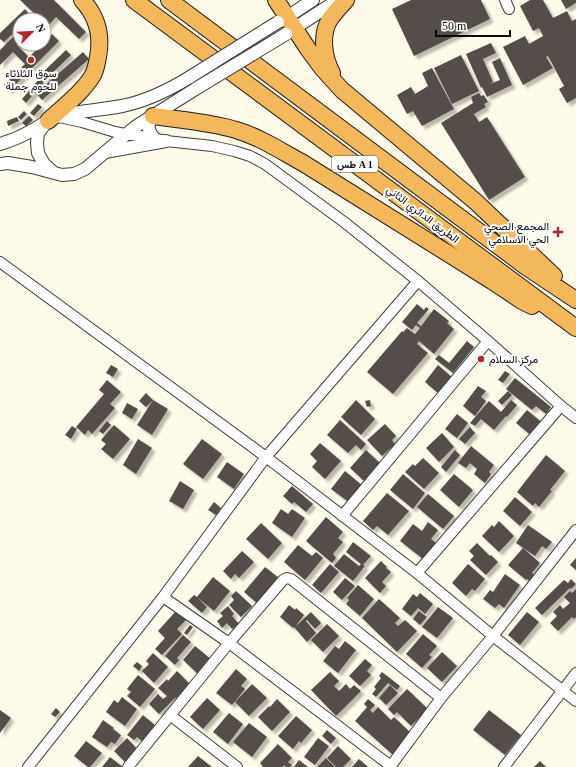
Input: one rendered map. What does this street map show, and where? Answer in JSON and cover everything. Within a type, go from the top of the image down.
[{"type":"highway","points":[[52,119],[83,88],[93,74],[97,65],[100,46],[97,24],[87,5],[82,0]]},
{"type":"highway","name":"الطريق الدائري الثاني","points":[[134,0],[574,327]]},
{"type":"highway","name":"الطريق الدائري الثاني","points":[[169,0],[526,266],[576,300]]},
{"type":"highway","points":[[276,0],[286,25],[342,90],[476,202],[576,300]]},
{"type":"highway","points":[[342,90],[330,68],[325,54],[324,35],[330,20],[346,0]]},
{"type":"highway","points":[[152,117],[202,123],[236,130],[272,145],[310,167],[492,281],[522,302],[574,327]]},
{"type":"street","points":[[0,164],[32,167],[62,175],[74,174],[85,169],[135,126],[152,117],[197,88],[286,25],[313,0]]},
{"type":"street","points":[[0,144],[28,133],[52,119],[75,113],[123,106],[144,100],[166,91],[286,25],[338,0]]},
{"type":"street","points":[[152,117],[149,122],[149,130],[151,134],[160,139]]},
{"type":"street","points":[[52,119],[82,122],[125,134],[234,150],[265,164],[344,222],[418,281],[576,418]]},
{"type":"street","points":[[52,119],[38,133],[37,143],[38,153],[44,164],[53,172]]},
{"type":"street","points":[[0,136],[12,140]]},
{"type":"street","points":[[104,152],[160,139]]},
{"type":"street","points":[[0,262],[266,457],[417,573],[493,636],[576,701]]},
{"type":"street","points":[[28,767],[163,597],[266,457],[418,281]]},
{"type":"street","points":[[342,516],[488,341]]},
{"type":"street","points":[[417,573],[561,406]]},
{"type":"street","points":[[163,597],[229,643],[391,767],[441,698],[493,636],[576,530]]},
{"type":"street","points":[[128,767],[229,643],[283,580],[287,578],[291,579],[441,698]]},
{"type":"street","points":[[504,767],[576,673]]},
{"type":"street","points":[[170,715],[232,766]]},
{"type":"building","points":[[20,0],[54,0],[86,32],[79,39],[56,17],[52,22],[52,12],[33,12]]},
{"type":"building","points":[[411,0],[481,0],[490,19],[414,56],[392,9]]},
{"type":"building","points":[[530,0],[543,0],[553,18],[567,11],[572,21],[576,19],[576,98],[567,103],[559,89],[564,86],[548,56],[546,57],[553,68],[523,85],[503,47],[525,36],[529,44],[543,36],[539,28],[533,31],[520,6]]},
{"type":"building","points":[[561,0],[576,0],[576,3],[566,9]]},
{"type":"building","points":[[12,21],[12,34],[4,42],[0,39],[0,33]]},
{"type":"building","name":"سوق الثلاثاء للحوم جملة","points":[[52,34],[59,41],[52,48]]},
{"type":"building","name":"سوق الثلاثاء للحوم جملة","points":[[12,38],[13,52],[0,65],[0,50]]},
{"type":"building","points":[[491,43],[496,53],[483,59],[493,82],[490,84],[500,80],[492,62],[500,58],[512,85],[487,97],[482,87],[481,88],[466,54]]},
{"type":"building","points":[[66,50],[71,55],[45,80],[40,75]]},
{"type":"building","name":"سوق الثلاثاء للحوم جملة","points":[[13,52],[24,52],[29,57],[34,52],[48,52],[9,91],[4,85],[25,64]]},
{"type":"building","points":[[83,52],[89,59],[42,100],[36,93]]},
{"type":"building","points":[[461,55],[479,91],[452,104],[434,68]]},
{"type":"building","points":[[432,68],[454,109],[422,126],[413,111],[407,114],[397,95],[411,87],[415,94],[428,86],[422,73]]},
{"type":"building","points":[[40,78],[44,82],[26,103],[22,99]]},
{"type":"building","points":[[479,93],[481,96],[484,95],[488,102],[484,104],[486,107],[474,114],[479,122],[487,117],[525,177],[489,200],[441,123],[473,103],[471,97]]},
{"type":"building","points":[[38,104],[42,107],[34,116],[30,113]]},
{"type":"building","points":[[24,111],[27,114],[21,120],[18,117]]},
{"type":"building","points":[[29,116],[33,120],[26,126],[22,123]]},
{"type":"building","points":[[17,117],[19,121],[8,126],[7,121]]},
{"type":"building","points":[[417,304],[424,310],[426,307],[429,309],[417,323],[421,326],[434,309],[449,321],[447,323],[454,329],[434,354],[419,341],[417,344],[428,353],[393,394],[367,372],[402,331],[403,332],[407,328],[415,334],[420,328],[416,325],[412,330],[402,322]]},
{"type":"building","points":[[467,341],[474,347],[453,373],[435,359],[439,355],[449,363]]},
{"type":"building","points":[[111,365],[118,369],[113,377],[106,373]]},
{"type":"building","points":[[438,365],[453,378],[439,394],[425,382]]},
{"type":"building","points":[[505,371],[510,374],[503,383],[498,380]]},
{"type":"building","points":[[515,378],[551,407],[546,414],[536,406],[532,410],[506,389]]},
{"type":"building","points":[[107,380],[121,392],[110,404],[115,408],[92,434],[88,430],[85,435],[76,427],[104,394],[99,390]]},
{"type":"building","points":[[478,386],[486,391],[481,397],[486,401],[475,416],[463,406]]},
{"type":"building","points":[[508,391],[512,395],[502,405],[498,401]]},
{"type":"building","points":[[146,393],[153,400],[146,407],[139,401]]},
{"type":"building","points":[[153,400],[168,409],[152,435],[137,425]]},
{"type":"building","points":[[356,400],[375,419],[361,435],[341,417]]},
{"type":"building","points":[[370,400],[371,406],[367,407],[365,401]]},
{"type":"building","points":[[511,400],[517,405],[494,430],[481,419],[475,426],[470,423],[489,401],[501,412]]},
{"type":"building","points":[[127,403],[138,409],[132,419],[122,413]]},
{"type":"building","points":[[527,410],[544,424],[533,437],[516,423]]},
{"type":"building","points":[[457,414],[468,423],[457,438],[445,429]]},
{"type":"building","points":[[340,420],[366,444],[361,450],[356,445],[348,453],[327,435]]},
{"type":"building","points":[[107,421],[111,425],[103,434],[99,431]]},
{"type":"building","points":[[385,424],[396,436],[392,440],[395,444],[382,456],[367,440]]},
{"type":"building","points":[[114,425],[130,439],[113,459],[101,449],[106,444],[101,440]]},
{"type":"building","points":[[72,426],[77,429],[71,439],[65,435]]},
{"type":"building","points":[[470,427],[475,433],[465,444],[459,439]]},
{"type":"building","points":[[442,433],[454,447],[439,462],[426,448]]},
{"type":"building","points":[[138,439],[152,448],[136,474],[123,465]]},
{"type":"building","points":[[202,439],[222,454],[203,479],[183,464]]},
{"type":"building","points":[[320,443],[341,461],[325,479],[312,467],[317,461],[310,454]]},
{"type":"building","points":[[471,446],[494,465],[489,472],[491,474],[485,483],[474,474],[477,469],[470,463],[466,468],[458,463]]},
{"type":"building","points":[[366,450],[380,463],[364,481],[350,468]]},
{"type":"building","points":[[455,450],[460,455],[446,472],[441,467]]},
{"type":"building","points":[[546,455],[565,471],[539,507],[535,503],[533,506],[517,492]]},
{"type":"building","points":[[423,458],[439,473],[424,489],[405,472],[413,464],[415,466]]},
{"type":"building","points":[[227,462],[244,474],[234,489],[217,477]]},
{"type":"building","points":[[345,471],[363,486],[350,503],[331,489]]},
{"type":"building","points":[[403,474],[425,493],[413,509],[390,490]]},
{"type":"building","points":[[454,474],[473,490],[459,507],[440,490]]},
{"type":"building","points":[[180,481],[194,490],[183,509],[169,501]]},
{"type":"building","points":[[292,486],[313,504],[306,512],[294,502],[292,504],[283,496]]},
{"type":"building","points":[[387,493],[409,511],[388,535],[377,526],[373,530],[363,521]]},
{"type":"building","points":[[428,494],[454,516],[443,529],[417,507]]},
{"type":"building","points":[[515,497],[532,512],[520,526],[503,511]]},
{"type":"building","points":[[214,502],[221,508],[216,515],[208,510]]},
{"type":"building","points":[[281,509],[288,514],[292,509],[305,518],[292,537],[272,523]]},
{"type":"building","points":[[326,517],[343,532],[338,538],[343,542],[333,554],[336,558],[332,563],[306,541]]},
{"type":"building","points":[[499,521],[514,536],[499,552],[482,536],[492,525],[494,527]]},
{"type":"building","points":[[428,522],[438,530],[431,539],[436,543],[423,559],[400,541],[413,524],[422,531]]},
{"type":"building","points":[[261,523],[282,543],[268,559],[246,539]]},
{"type":"building","points":[[528,525],[552,542],[546,549],[542,546],[535,556],[516,543]]},
{"type":"building","points":[[353,542],[371,556],[363,565],[365,566],[353,581],[334,566],[344,554],[359,566],[361,564],[346,552]]},
{"type":"building","points":[[477,543],[498,562],[486,575],[470,560],[474,556],[469,551]]},
{"type":"building","points":[[298,545],[312,556],[316,552],[323,558],[305,580],[284,562]]},
{"type":"building","points":[[523,548],[540,563],[532,573],[536,576],[531,582],[527,579],[526,580],[508,565]]},
{"type":"building","points":[[242,551],[254,562],[239,578],[235,574],[231,579],[223,571]]},
{"type":"building","points":[[576,558],[576,570],[570,565]]},
{"type":"building","points":[[381,561],[391,572],[382,582],[386,586],[380,593],[365,578]]},
{"type":"building","points":[[330,564],[339,572],[321,593],[312,585]]},
{"type":"building","points":[[468,564],[485,579],[475,591],[472,589],[466,596],[452,583]]},
{"type":"building","points":[[265,567],[279,578],[258,604],[244,592]]},
{"type":"building","points":[[505,574],[520,585],[504,608],[499,604],[495,608],[483,599],[490,590],[493,592]]},
{"type":"building","points":[[213,577],[230,591],[214,611],[198,598],[207,607],[202,613],[188,601],[194,595],[197,597]]},
{"type":"building","points":[[345,578],[355,586],[342,600],[333,592]]},
{"type":"building","points":[[571,579],[576,584],[542,615],[535,608],[564,580],[568,583]]},
{"type":"building","points":[[358,585],[374,599],[360,616],[346,604],[349,600],[347,598]]},
{"type":"building","points":[[576,589],[576,617],[574,619],[572,617],[558,631],[550,623],[557,616],[553,612],[560,605],[563,609],[570,603],[564,597],[570,591],[572,593]]},
{"type":"building","points":[[236,591],[252,606],[241,617],[229,605],[234,600],[231,596]]},
{"type":"building","points":[[420,593],[433,604],[425,614],[418,608],[411,616],[402,609],[413,594],[417,597]]},
{"type":"building","points":[[379,599],[400,618],[395,623],[398,626],[405,620],[417,631],[397,652],[362,618]]},
{"type":"building","points":[[289,605],[295,610],[296,608],[304,615],[295,627],[311,612],[321,623],[315,629],[307,620],[306,621],[316,633],[307,642],[294,627],[293,628],[280,617]]},
{"type":"building","points":[[228,606],[234,614],[232,616],[239,624],[232,629],[227,623],[222,628],[217,621],[223,616],[220,613]]},
{"type":"building","points":[[438,607],[453,618],[437,638],[422,627]]},
{"type":"building","points":[[176,611],[186,620],[177,629],[182,634],[162,655],[155,649],[165,638],[158,631]]},
{"type":"building","points":[[419,611],[427,617],[420,625],[413,619]]},
{"type":"building","points":[[527,612],[539,622],[520,645],[508,635]]},
{"type":"building","points":[[327,624],[339,636],[323,652],[311,640]]},
{"type":"building","points":[[190,625],[193,627],[187,635],[184,633]]},
{"type":"building","points":[[423,634],[437,646],[429,655],[432,657],[422,668],[406,654]]},
{"type":"building","points":[[183,635],[191,642],[177,658],[179,660],[175,665],[165,656]]},
{"type":"building","points":[[345,641],[356,650],[338,673],[323,661],[335,646],[339,649]]},
{"type":"building","points":[[195,646],[212,660],[199,675],[183,660]]},
{"type":"building","points":[[442,652],[457,666],[442,682],[427,668]]},
{"type":"building","points":[[153,653],[168,667],[154,683],[142,671],[149,664],[146,661]]},
{"type":"building","points":[[365,659],[372,665],[367,671],[371,675],[360,686],[349,676]]},
{"type":"building","points":[[137,662],[142,666],[139,671],[133,666]]},
{"type":"building","points":[[236,669],[247,679],[241,686],[245,689],[232,705],[216,693]]},
{"type":"building","points":[[177,671],[190,684],[159,714],[149,704],[158,694],[163,699],[167,696],[158,688],[167,679],[168,681]]},
{"type":"building","points":[[330,672],[339,681],[334,686],[339,691],[346,684],[350,689],[354,685],[361,691],[336,716],[311,690]]},
{"type":"building","points":[[382,672],[400,686],[397,690],[388,683],[376,697],[372,694],[376,689],[374,687],[381,678],[379,676]]},
{"type":"building","points":[[138,675],[155,689],[140,707],[127,696],[131,692],[127,689]]},
{"type":"building","points":[[252,684],[267,698],[249,716],[235,702]]},
{"type":"building","points":[[390,685],[398,693],[386,705],[379,698]]},
{"type":"building","points":[[407,689],[428,709],[411,726],[397,712],[394,715],[388,709]]},
{"type":"building","points":[[122,697],[137,709],[125,726],[106,712],[114,700],[118,703]]},
{"type":"building","points":[[207,698],[220,710],[203,729],[190,717]]},
{"type":"building","points":[[277,699],[290,712],[272,731],[258,717]]},
{"type":"building","points":[[368,699],[375,705],[370,710],[373,713],[378,707],[391,720],[394,717],[412,734],[393,755],[355,721],[367,707],[364,704]]},
{"type":"building","points":[[56,708],[60,712],[55,717],[51,714]]},
{"type":"building","points":[[0,710],[11,718],[0,733]]},
{"type":"building","points":[[489,710],[521,735],[505,755],[473,730]]},
{"type":"building","points":[[229,713],[243,724],[228,744],[213,732]]},
{"type":"building","points":[[143,715],[156,726],[143,742],[137,737],[134,740],[127,735]]},
{"type":"building","points":[[296,716],[312,730],[301,743],[299,741],[293,749],[278,736]]},
{"type":"building","points":[[103,720],[121,735],[115,744],[111,742],[107,747],[92,737]]},
{"type":"building","points":[[249,723],[267,737],[252,757],[233,742]]},
{"type":"building","points":[[327,730],[336,738],[331,744],[322,736]]},
{"type":"building","points":[[127,738],[140,752],[127,764],[114,751]]},
{"type":"building","points":[[318,738],[329,746],[315,765],[304,757]]},
{"type":"building","points":[[86,741],[102,753],[90,767],[74,756]]},
{"type":"building","points":[[278,744],[292,758],[288,762],[292,765],[290,767],[286,767],[284,765],[283,767],[263,767],[260,763]]},
{"type":"building","points":[[338,746],[351,759],[343,767],[336,767],[327,758]]},
{"type":"building","points":[[198,756],[212,767],[188,767]]},
{"type":"building","points":[[110,757],[123,767],[102,767]]},
{"type":"building","points":[[326,758],[335,767],[317,767]]},
{"type":"building","points":[[359,759],[368,767],[352,767]]},
{"type":"building","points":[[299,760],[308,767],[294,767]]},
{"type":"building","points":[[540,761],[546,767],[534,767]]},
{"type":"place","name":"سوق الثلاثاء للحوم جملة","points":[[31,60]]},
{"type":"place","name":"المجمع الصحي الحي الاسلامي","points":[[558,232]]},
{"type":"place","name":"مركز السلام","points":[[481,359]]}]
